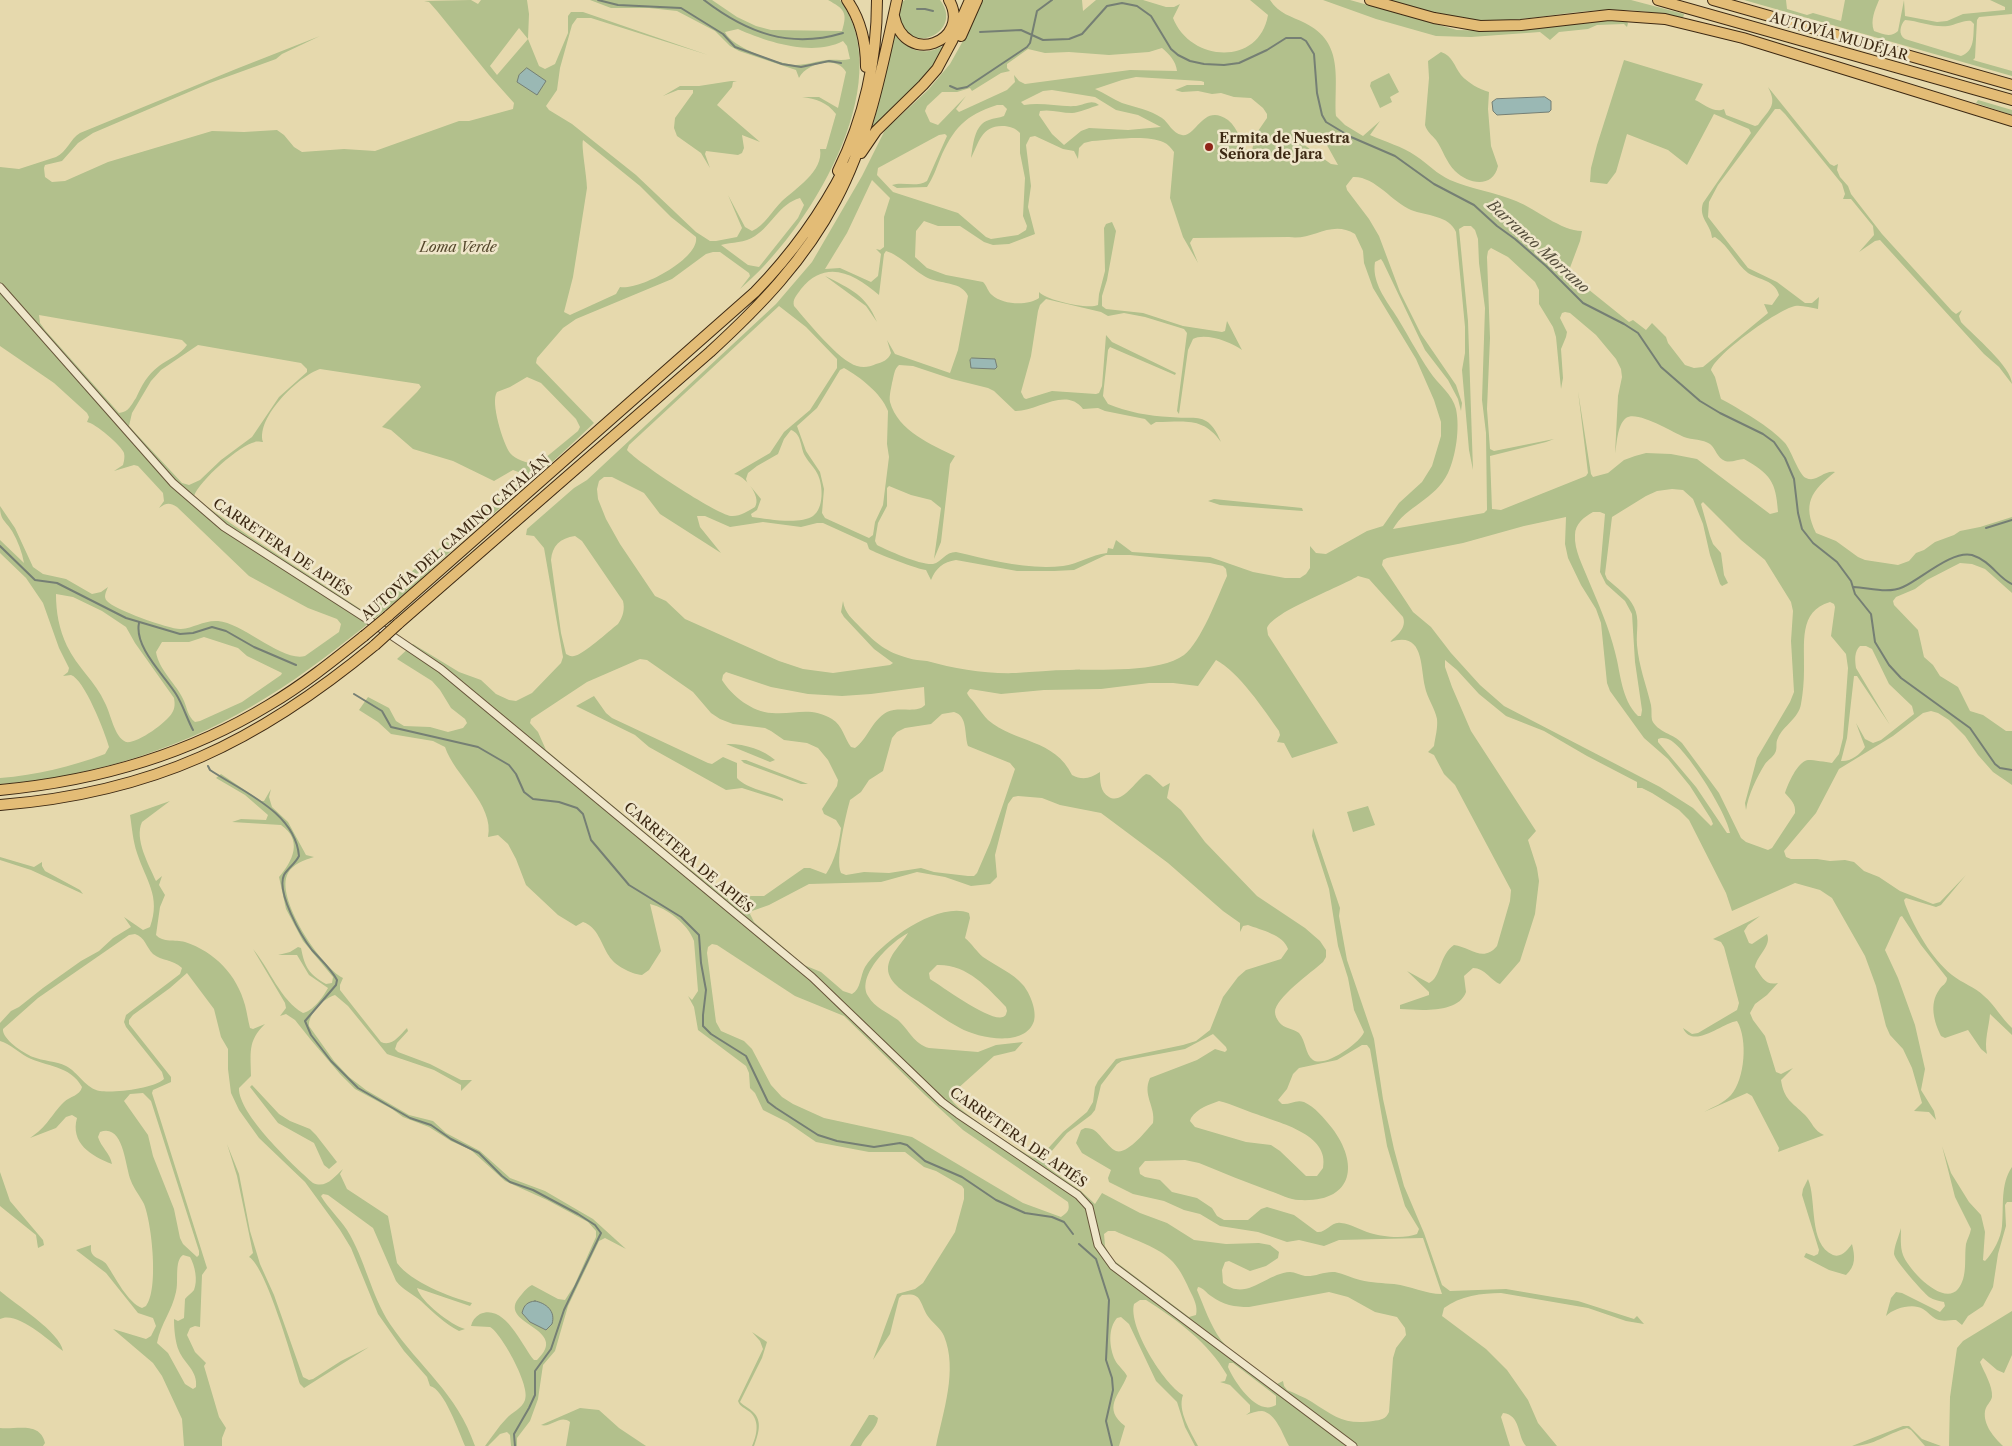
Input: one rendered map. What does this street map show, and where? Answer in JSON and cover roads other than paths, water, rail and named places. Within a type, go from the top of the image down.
[{"type":"highway","points":[[847,0],[857,19],[865,45],[864,100]]},
{"type":"highway","points":[[894,14],[898,28],[906,39],[918,45],[931,44],[943,38],[951,28],[954,16],[949,0]]},
{"type":"highway","points":[[931,76],[945,54],[970,0]]},
{"type":"highway","points":[[846,172],[876,131],[940,69],[952,52],[977,0]]},
{"type":"highway","points":[[1370,0],[1434,18],[1480,26],[1521,25],[1610,15],[1665,19],[1743,38],[2012,121]]},
{"type":"highway","name":"AUTOVÍA MUDÉJAR","points":[[1658,0],[2012,100]]},
{"type":"highway","name":"AUTOVÍA MUDÉJAR","points":[[1713,0],[2012,85]]},
{"type":"highway","points":[[724,320],[787,251],[814,213],[842,164],[864,100],[873,53],[877,1]]},
{"type":"highway","points":[[846,172],[872,109],[894,14],[894,1]]},
{"type":"highway","points":[[846,172],[867,107],[894,1]]},
{"type":"highway","name":"AUTOVÍA DEL CAMINO CATALÁN","points":[[0,805],[53,800],[103,790],[153,776],[209,754],[258,729],[302,701],[375,645],[740,324],[777,286],[808,246],[832,208],[846,172]]},
{"type":"highway","name":"AUTOVÍA DEL CAMINO CATALÁN","points":[[0,790],[51,784],[103,774],[184,748],[226,729],[270,705],[332,662],[388,616],[760,287],[794,250],[846,172]]},
{"type":"street","name":"CARRETERA DE APIÉS","points":[[0,287],[186,496],[224,527],[441,669],[812,977],[942,1102],[1078,1194],[1089,1207],[1098,1245],[1105,1256],[1125,1276],[1353,1446]]},
{"type":"water","points":[[527,68],[546,81],[537,95],[517,82],[519,75]]},
{"type":"water","points":[[1545,97],[1551,101],[1551,110],[1549,112],[1497,115],[1493,111],[1492,102],[1496,99]]},
{"type":"water","points":[[972,358],[995,359],[997,367],[995,369],[971,368],[970,360]]},
{"type":"water","points":[[535,1301],[549,1308],[553,1315],[552,1324],[546,1330],[530,1322],[522,1313],[526,1304]]},
{"type":"waterway","points":[[598,0],[618,5],[681,8],[723,34],[735,47],[782,64],[801,67],[829,61],[841,63]]},
{"type":"waterway","name":"Barranco Morrano","points":[[704,0],[736,21],[770,35],[805,39],[824,38],[843,33]]},
{"type":"waterway","points":[[950,86],[957,89],[967,87],[1027,47],[1030,43],[1037,11],[1052,0]]},
{"type":"waterway","name":"Barranco Morrano","points":[[980,32],[1021,30],[1043,40],[1069,39],[1082,34],[1107,6],[1122,3],[1137,6],[1151,16],[1171,49],[1178,55],[1190,61],[1204,64],[1224,65],[1239,63],[1267,50],[1286,38],[1301,38],[1306,41],[1314,54],[1317,93],[1322,115],[1326,122],[1351,137],[1395,156],[1434,184],[1474,205],[1546,266],[1583,303],[1638,333],[1661,367],[1700,401],[1763,434],[1774,442],[1785,458],[1794,479],[1802,529],[1813,543],[1837,562],[1851,581],[1855,594],[1871,614],[1875,642],[1889,665],[1901,678],[1970,728],[1995,764],[2000,768],[2012,770]]},
{"type":"waterway","name":"Barranco Morrano","points":[[917,9],[933,11]]},
{"type":"waterway","points":[[1986,528],[2012,520]]},
{"type":"waterway","points":[[0,546],[35,580],[57,583],[126,618],[180,634],[193,633],[212,627],[226,631],[254,647],[296,665]]},
{"type":"waterway","points":[[1854,587],[1885,590],[1897,589],[1946,561],[1964,555],[1972,555],[1984,561],[2012,584]]},
{"type":"waterway","points":[[139,623],[141,642],[145,651],[176,694],[193,730]]},
{"type":"waterway","points":[[354,694],[382,711],[391,727],[478,747],[509,765],[516,774],[524,792],[533,799],[559,802],[577,808],[583,814],[591,840],[629,885],[681,917],[699,935],[701,963],[706,990],[703,1026],[711,1034],[746,1056],[768,1102],[818,1135],[837,1141],[874,1147],[900,1143],[907,1145],[925,1161],[962,1177],[996,1200],[1025,1213],[1052,1217],[1064,1222],[1073,1234]]},
{"type":"waterway","points":[[208,766],[210,770],[252,795],[278,815],[288,827],[295,841],[299,856],[284,875],[282,883],[283,892],[286,903],[302,935],[337,980],[336,985],[305,1021],[311,1035],[331,1061],[358,1088],[410,1118],[431,1125],[451,1139],[479,1153],[510,1182],[533,1190],[578,1214],[595,1225],[601,1233],[564,1310],[551,1349],[535,1371],[535,1395],[514,1434],[515,1446]]},
{"type":"waterway","points":[[1079,1244],[1096,1259],[1109,1300],[1106,1360],[1112,1378],[1113,1390],[1106,1421],[1112,1446]]},
{"type":"place","name":"Ermita de Nuestra Señora de Jara","points":[[1209,147]]},
{"type":"park label","name":"Loma Verde","points":[[458,248]]}]
